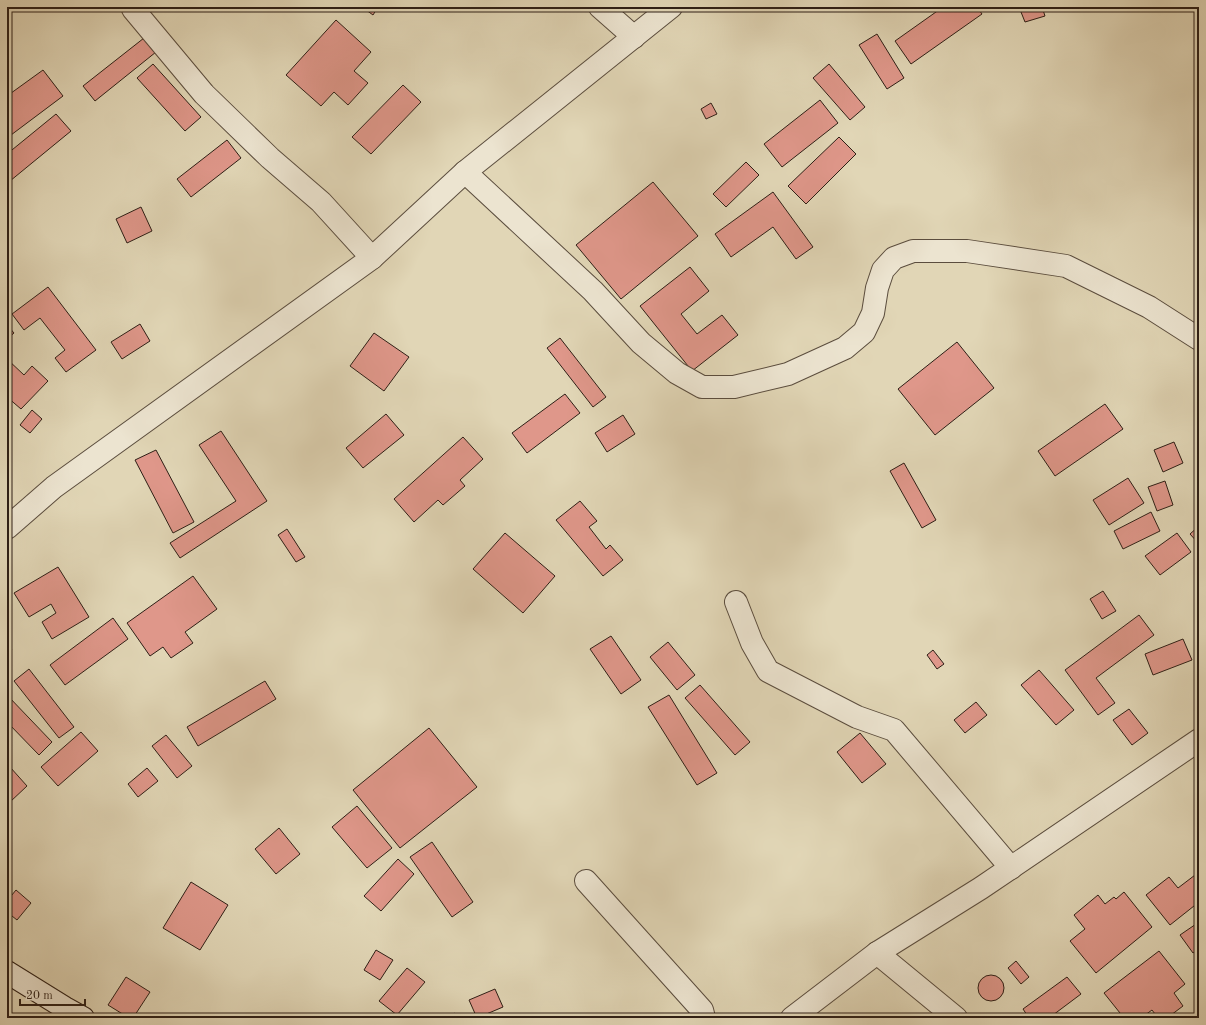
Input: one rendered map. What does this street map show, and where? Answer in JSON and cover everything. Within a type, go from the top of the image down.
[{"type":"street","points":[[600,7],[634,37]]},
{"type":"street","points":[[7,528],[54,487],[372,258],[465,172],[671,7]]},
{"type":"street","points":[[133,9],[204,94],[270,158],[321,202],[372,258]]},
{"type":"street","points":[[465,172],[593,290],[641,343],[677,373],[702,387],[734,387],[788,374],[845,348],[864,332],[873,314],[877,288],[883,270],[894,258],[913,252],[967,251],[1066,266],[1149,307],[1199,338]]},
{"type":"street","points":[[736,602],[752,643],[768,671],[857,717],[894,730],[1012,868]]},
{"type":"street","points":[[792,1018],[877,952],[1012,868],[1199,740]]},
{"type":"street","points":[[586,880],[702,1010],[704,1018]]},
{"type":"street","points":[[877,952],[956,1018]]},
{"type":"street","points":[[7,972],[84,1018]]},
{"type":"building","points":[[362,7],[378,7],[373,15]]},
{"type":"building","points":[[943,7],[977,7],[982,14],[911,64],[895,41]]},
{"type":"building","points":[[1019,7],[1042,7],[1045,16],[1025,22]]},
{"type":"building","points":[[336,20],[371,52],[354,71],[368,83],[348,105],[334,92],[321,106],[286,75]]},
{"type":"building","points":[[877,34],[904,78],[887,89],[859,45]]},
{"type":"building","points":[[144,38],[156,52],[95,101],[83,86]]},
{"type":"building","points":[[153,64],[201,117],[185,131],[137,78]]},
{"type":"building","points":[[829,64],[865,107],[850,120],[813,78]]},
{"type":"building","points":[[43,70],[63,96],[7,138],[7,96]]},
{"type":"building","points":[[403,85],[421,102],[371,154],[352,137]]},
{"type":"building","points":[[820,100],[838,123],[782,167],[764,144]]},
{"type":"building","points":[[711,103],[717,114],[706,119],[701,109]]},
{"type":"building","points":[[56,114],[71,131],[10,181],[7,177],[7,154]]},
{"type":"building","points":[[839,137],[856,154],[806,204],[788,186]]},
{"type":"building","points":[[227,140],[241,158],[191,197],[177,179]]},
{"type":"building","points":[[746,162],[759,175],[726,207],[713,194]]},
{"type":"building","points":[[653,182],[698,236],[621,299],[576,245]]},
{"type":"building","points":[[773,192],[813,247],[796,259],[773,227],[731,257],[715,234]]},
{"type":"building","points":[[141,207],[152,231],[127,243],[116,219]]},
{"type":"building","points":[[690,267],[709,291],[681,314],[697,334],[722,315],[738,335],[692,371],[640,306]]},
{"type":"building","points":[[48,287],[96,350],[66,372],[55,358],[65,350],[40,318],[24,330],[12,314]]},
{"type":"building","points":[[140,324],[150,341],[122,359],[111,342]]},
{"type":"building","points":[[7,325],[14,333],[7,339]]},
{"type":"building","points":[[374,333],[409,357],[384,391],[350,366]]},
{"type":"building","points":[[560,338],[606,397],[593,407],[547,348]]},
{"type":"building","points":[[957,342],[994,388],[935,435],[898,389]]},
{"type":"building","points":[[7,359],[24,375],[32,366],[48,381],[21,409],[7,397]]},
{"type":"building","points":[[565,394],[580,413],[527,453],[512,433]]},
{"type":"building","points":[[1105,404],[1123,429],[1055,476],[1038,451]]},
{"type":"building","points":[[32,410],[42,419],[30,433],[20,425]]},
{"type":"building","points":[[386,414],[404,435],[363,468],[346,448]]},
{"type":"building","points":[[623,415],[635,434],[607,452],[595,433]]},
{"type":"building","points":[[221,431],[267,501],[180,558],[170,543],[236,501],[199,445]]},
{"type":"building","points":[[463,437],[483,459],[460,480],[465,486],[443,505],[438,500],[414,522],[394,499]]},
{"type":"building","points":[[1174,442],[1183,463],[1163,472],[1154,450]]},
{"type":"building","points":[[156,450],[194,522],[173,533],[135,460]]},
{"type":"building","points":[[904,463],[936,520],[922,528],[890,471]]},
{"type":"building","points":[[1128,478],[1144,503],[1109,525],[1093,500]]},
{"type":"building","points":[[1165,481],[1173,505],[1157,511],[1148,487]]},
{"type":"building","points":[[580,501],[597,521],[589,527],[606,549],[610,545],[623,560],[603,576],[556,520]]},
{"type":"building","points":[[1151,512],[1160,531],[1123,549],[1114,531]]},
{"type":"building","points":[[1199,526],[1199,544],[1190,534]]},
{"type":"building","points":[[287,529],[305,557],[296,562],[278,535]]},
{"type":"building","points":[[505,533],[555,576],[523,613],[473,569]]},
{"type":"building","points":[[1177,533],[1191,552],[1160,575],[1145,556]]},
{"type":"building","points":[[58,567],[89,617],[52,639],[42,622],[56,613],[51,604],[29,617],[14,593]]},
{"type":"building","points":[[193,576],[217,609],[185,632],[193,643],[171,658],[163,647],[150,656],[127,623]]},
{"type":"building","points":[[1103,591],[1116,611],[1102,619],[1090,599]]},
{"type":"building","points":[[1139,615],[1154,635],[1096,678],[1115,703],[1098,715],[1065,670]]},
{"type":"building","points":[[113,618],[128,639],[65,685],[50,665]]},
{"type":"building","points":[[611,636],[641,680],[621,694],[590,649]]},
{"type":"building","points":[[1183,639],[1192,660],[1153,675],[1145,654]]},
{"type":"building","points":[[668,642],[695,675],[677,690],[650,657]]},
{"type":"building","points":[[7,644],[12,650],[7,654]]},
{"type":"building","points":[[933,650],[944,664],[937,669],[927,655]]},
{"type":"building","points":[[29,669],[74,727],[59,738],[14,681]]},
{"type":"building","points":[[1039,670],[1074,710],[1056,725],[1021,685]]},
{"type":"building","points":[[265,681],[276,699],[198,746],[187,727]]},
{"type":"building","points":[[700,685],[750,742],[735,755],[685,698]]},
{"type":"building","points":[[7,695],[52,742],[39,755],[7,722]]},
{"type":"building","points":[[669,695],[717,773],[697,785],[648,707]]},
{"type":"building","points":[[976,702],[987,715],[965,733],[954,720]]},
{"type":"building","points":[[1129,709],[1148,733],[1132,745],[1113,720]]},
{"type":"building","points":[[429,728],[477,787],[400,848],[353,790]]},
{"type":"building","points":[[81,732],[98,751],[58,786],[41,767]]},
{"type":"building","points":[[860,733],[886,764],[862,783],[837,752]]},
{"type":"building","points":[[166,735],[192,766],[177,778],[152,746]]},
{"type":"building","points":[[10,767],[27,786],[10,802],[7,798],[7,770]]},
{"type":"building","points":[[147,768],[158,781],[138,797],[128,784]]},
{"type":"building","points":[[357,806],[392,848],[367,868],[332,827]]},
{"type":"building","points":[[279,828],[300,854],[276,874],[255,849]]},
{"type":"building","points":[[432,842],[473,902],[452,917],[410,857]]},
{"type":"building","points":[[398,859],[414,874],[381,911],[364,896]]},
{"type":"building","points":[[1199,872],[1199,902],[1170,925],[1146,895],[1169,877],[1178,888]]},
{"type":"building","points":[[191,882],[228,905],[200,950],[163,928]]},
{"type":"building","points":[[16,890],[31,903],[17,920],[7,912],[7,901]]},
{"type":"building","points":[[1124,892],[1152,927],[1096,973],[1070,941],[1085,929],[1074,915],[1098,895],[1105,904],[1114,897],[1116,899]]},
{"type":"building","points":[[1199,922],[1199,949],[1193,953],[1180,935]]},
{"type":"building","points":[[376,950],[393,960],[380,980],[364,970]]},
{"type":"building","points":[[1159,951],[1185,984],[1174,993],[1183,1006],[1167,1018],[1158,1018],[1152,1010],[1141,1018],[1124,1018],[1104,993]]},
{"type":"building","points":[[1016,961],[1029,977],[1021,984],[1008,968]]},
{"type":"building","points":[[407,968],[425,982],[397,1015],[379,1001]]},
{"type":"building","points":[[991,975],[1000,979],[1004,988],[1000,997],[991,1001],[982,997],[978,988],[982,979]]},
{"type":"building","points":[[126,977],[150,992],[133,1018],[129,1018],[108,1005]]},
{"type":"building","points":[[1067,977],[1081,994],[1049,1018],[1029,1018],[1023,1009]]},
{"type":"building","points":[[495,989],[503,1007],[477,1018],[469,1000]]},
{"type":"building","points":[[455,1013],[459,1018],[448,1018]]}]
